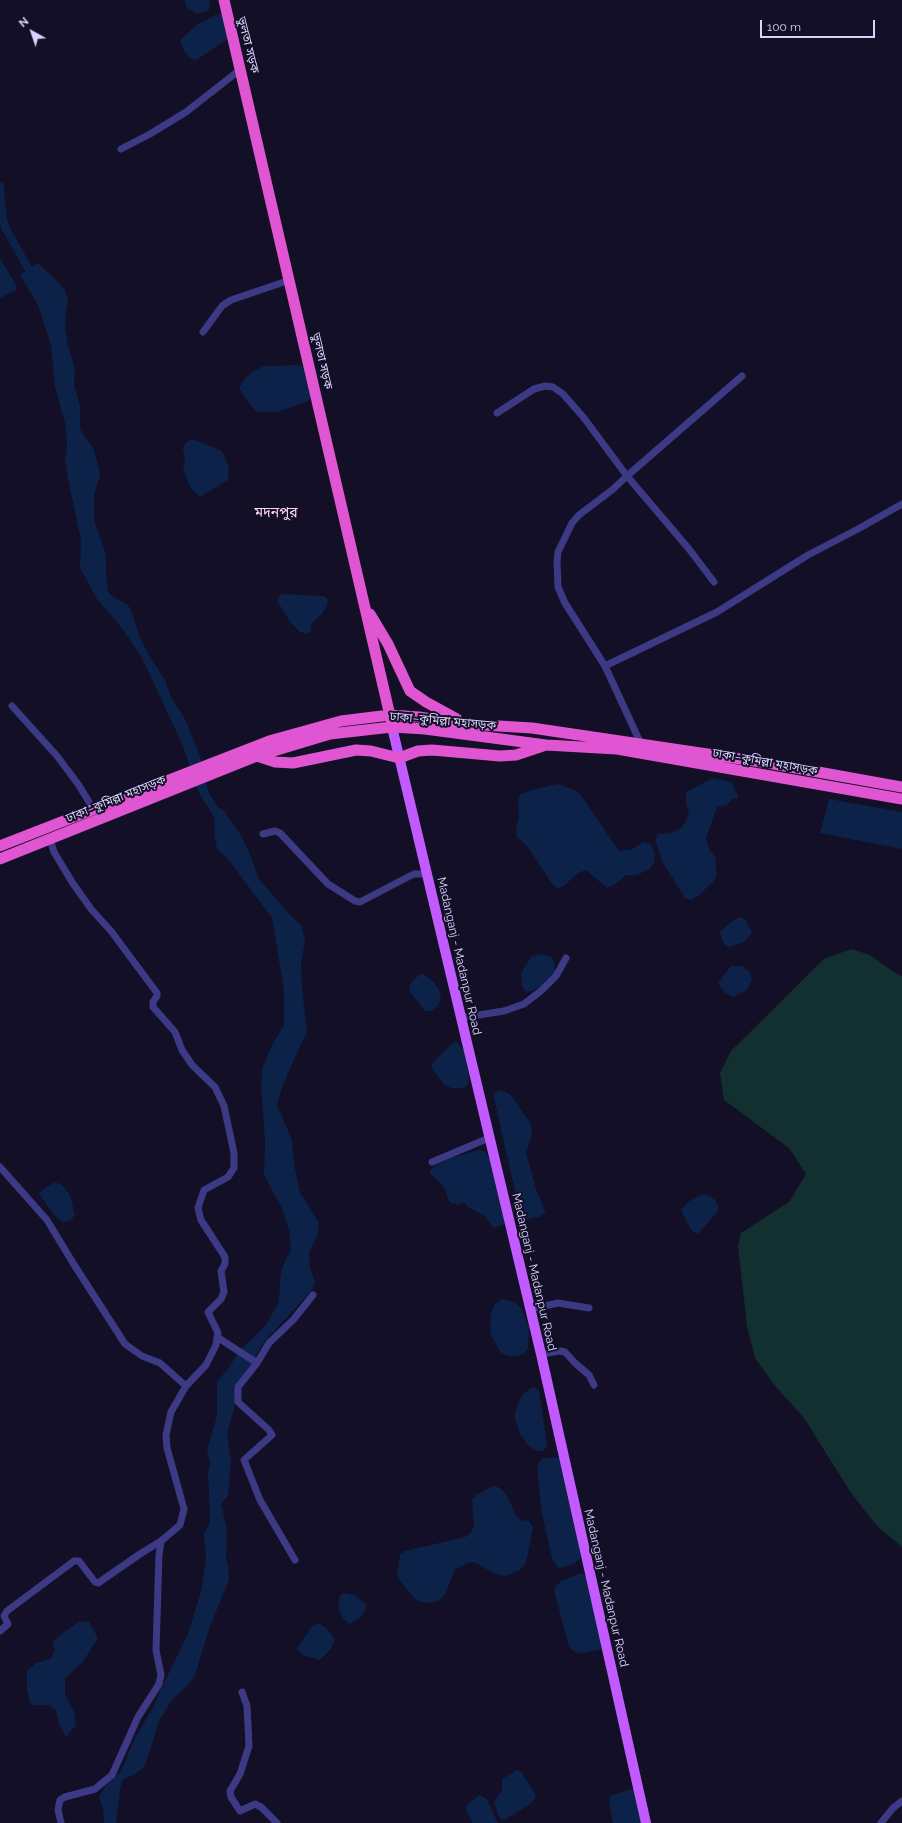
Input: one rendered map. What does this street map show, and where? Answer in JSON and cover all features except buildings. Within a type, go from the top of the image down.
[{"type":"highway","name":"ভুলতা সড়ক","points":[[224,0],[366,607],[392,727]]},
{"type":"highway","points":[[366,607],[388,644],[410,691],[426,702],[466,724]]},
{"type":"highway","name":"ঢাকা–কুমিল্লা মহাসড়ক","points":[[0,859],[212,769],[268,741],[327,725],[369,716],[390,715],[419,717],[466,724],[532,728],[768,763],[902,787]]},
{"type":"highway","name":"ঢাকা–কুমিল্লা মহাসড়ক","points":[[212,769],[330,734],[392,727],[546,745],[616,749],[715,768],[902,800]]},
{"type":"highway","points":[[257,756],[275,762],[293,763],[356,750],[376,752],[399,758],[418,751],[432,750],[500,756],[516,755],[546,745]]},
{"type":"highway","name":"ঢাকা–কুমিল্লা মহাসড়ক","points":[[0,846],[94,810],[174,784]]},
{"type":"main road","name":"Madanganj - Madanpur Road","points":[[392,727],[541,1354],[646,1823]]},
{"type":"street","points":[[122,149],[186,112],[241,69]]},
{"type":"street","points":[[203,332],[222,306],[231,300],[290,280]]},
{"type":"street","points":[[641,744],[606,666],[565,603],[558,586],[558,552],[572,524],[579,515],[612,490],[742,376]]},
{"type":"street","points":[[497,413],[534,389],[545,386],[553,387],[563,394],[584,418],[627,476],[689,549],[714,582]]},
{"type":"street","points":[[606,666],[717,612],[808,555],[902,504]]},
{"type":"street","points":[[12,706],[57,756],[78,784],[94,810]]},
{"type":"street","points":[[263,834],[275,831],[280,833],[328,884],[355,901],[360,902],[414,874],[427,874]]},
{"type":"street","points":[[0,1630],[8,1624],[4,1616],[7,1611],[74,1561],[79,1561],[95,1582],[98,1583],[161,1541],[180,1525],[184,1509],[167,1448],[166,1435],[171,1412],[186,1386],[206,1365],[216,1345],[218,1333],[208,1312],[224,1295],[221,1271],[226,1260],[201,1220],[198,1208],[201,1195],[204,1190],[228,1177],[234,1168],[234,1153],[224,1106],[215,1087],[192,1064],[182,1050],[175,1032],[153,1007],[153,1002],[157,996],[157,993],[111,932],[91,909],[72,882],[54,852],[50,839]]},
{"type":"street","points":[[460,1018],[504,1011],[524,1004],[542,990],[556,976],[566,958]]},
{"type":"street","points":[[432,1162],[489,1138]]},
{"type":"street","points":[[0,1167],[47,1220],[125,1344],[142,1356],[160,1363],[186,1386]]},
{"type":"street","points":[[295,1560],[260,1500],[244,1460],[272,1435],[269,1430],[238,1402],[238,1387],[269,1343],[294,1319],[313,1295]]},
{"type":"street","points":[[530,1309],[558,1303],[589,1308]]},
{"type":"street","points":[[217,1337],[256,1362]]},
{"type":"street","points":[[541,1354],[560,1351],[565,1352],[589,1375],[594,1385]]},
{"type":"street","points":[[61,1823],[58,1810],[60,1800],[65,1796],[95,1789],[112,1775],[138,1717],[158,1684],[161,1675],[156,1650],[158,1572],[161,1541]]},
{"type":"street","points":[[242,1692],[247,1706],[249,1746],[240,1774],[232,1786],[232,1801],[240,1811],[255,1804],[261,1807],[277,1823]]},
{"type":"street","points":[[881,1823],[893,1808],[902,1801]]},
{"type":"green space","points":[[851,949],[870,955],[895,973],[902,976],[902,1547],[877,1526],[851,1493],[804,1418],[776,1387],[755,1358],[747,1326],[738,1246],[741,1233],[789,1202],[806,1174],[789,1148],[724,1100],[720,1073],[731,1051],[824,959]]},
{"type":"water","points":[[184,0],[210,0],[209,10],[197,14],[187,8]]},
{"type":"water","points":[[220,13],[223,15],[228,39],[198,59],[194,60],[189,57],[184,51],[180,40],[198,24]]},
{"type":"water","points":[[0,258],[16,285],[16,290],[0,298]]},
{"type":"water","points":[[38,263],[65,290],[67,296],[68,303],[65,328],[75,369],[74,384],[80,406],[80,429],[94,450],[100,473],[94,494],[94,520],[106,555],[106,578],[108,592],[128,605],[140,638],[165,680],[171,697],[186,721],[200,756],[209,793],[218,807],[224,811],[239,832],[247,847],[259,879],[289,914],[302,926],[305,941],[301,964],[307,1032],[287,1075],[277,1105],[292,1140],[294,1164],[300,1192],[319,1223],[318,1233],[309,1253],[310,1268],[315,1282],[313,1289],[263,1343],[251,1365],[236,1401],[227,1434],[231,1462],[228,1496],[221,1504],[227,1529],[226,1559],[229,1580],[209,1629],[195,1675],[189,1684],[171,1701],[159,1721],[146,1763],[143,1768],[134,1775],[122,1781],[116,1823],[104,1823],[103,1809],[99,1797],[105,1787],[121,1771],[136,1736],[154,1706],[188,1634],[201,1591],[206,1560],[204,1533],[209,1525],[210,1514],[208,1473],[210,1462],[207,1450],[217,1416],[217,1382],[230,1366],[239,1351],[266,1325],[279,1302],[282,1268],[291,1249],[289,1230],[282,1208],[264,1174],[265,1143],[261,1083],[263,1067],[271,1047],[284,1025],[284,990],[272,918],[228,859],[217,849],[214,817],[198,791],[183,746],[149,673],[139,653],[118,623],[97,599],[80,568],[81,540],[65,460],[67,448],[66,427],[55,387],[51,345],[38,305],[20,275]]},
{"type":"water","points":[[301,365],[306,369],[314,394],[308,401],[278,412],[257,412],[239,388],[245,378],[264,366]]},
{"type":"water","points":[[191,439],[222,451],[229,467],[228,480],[200,497],[191,489],[183,470],[185,458],[183,449],[185,444]]},
{"type":"water","points":[[281,594],[323,596],[327,598],[328,603],[322,614],[311,624],[311,630],[307,634],[300,632],[291,623],[277,601]]},
{"type":"water","points":[[713,778],[731,782],[738,795],[738,799],[733,799],[727,805],[717,807],[706,838],[709,849],[715,857],[717,875],[713,882],[698,896],[691,900],[685,898],[662,861],[655,839],[658,834],[670,833],[681,828],[689,813],[686,804],[686,792]]},
{"type":"water","points":[[558,784],[575,790],[581,795],[619,851],[632,849],[644,842],[651,844],[655,854],[654,863],[649,870],[636,875],[626,875],[617,883],[607,888],[586,870],[578,873],[558,889],[552,884],[528,847],[517,837],[516,829],[519,818],[518,799],[521,794]]},
{"type":"water","points":[[829,799],[902,812],[902,849],[820,833]]},
{"type":"water","points":[[740,917],[745,919],[752,933],[744,942],[729,947],[725,945],[722,939],[720,934],[721,931],[728,924]]},
{"type":"water","points":[[540,954],[549,956],[554,960],[555,972],[540,987],[528,992],[524,990],[522,985],[521,973],[531,957]]},
{"type":"water","points":[[731,966],[742,966],[750,972],[752,980],[746,991],[733,997],[724,992],[718,983]]},
{"type":"water","points":[[423,974],[434,982],[440,992],[441,999],[437,1007],[431,1011],[425,1011],[410,992],[409,988],[411,983],[419,975]]},
{"type":"water","points":[[454,1042],[457,1042],[464,1051],[469,1076],[468,1084],[465,1087],[454,1089],[444,1085],[432,1068],[432,1064]]},
{"type":"water","points":[[501,1090],[510,1094],[531,1124],[532,1134],[526,1153],[536,1189],[546,1212],[539,1217],[531,1218],[526,1221],[521,1218],[494,1098],[494,1093]]},
{"type":"water","points":[[479,1150],[485,1152],[490,1159],[505,1223],[493,1228],[485,1216],[468,1207],[466,1204],[462,1202],[459,1205],[451,1203],[444,1187],[430,1173],[430,1170],[436,1165],[451,1158]]},
{"type":"water","points":[[55,1182],[62,1185],[70,1195],[75,1215],[70,1221],[62,1222],[54,1215],[39,1194],[42,1190]]},
{"type":"water","points":[[703,1194],[708,1195],[715,1200],[719,1207],[717,1212],[698,1234],[693,1232],[681,1210],[689,1201]]},
{"type":"water","points":[[502,1299],[514,1302],[521,1308],[529,1327],[528,1349],[525,1353],[518,1356],[508,1356],[501,1353],[491,1335],[491,1313],[495,1304]]},
{"type":"water","points":[[531,1388],[536,1388],[539,1391],[547,1444],[546,1448],[542,1451],[537,1451],[529,1446],[521,1436],[515,1419],[515,1412],[523,1394]]},
{"type":"water","points":[[558,1457],[562,1460],[581,1554],[580,1559],[572,1565],[558,1568],[552,1558],[542,1514],[537,1468],[539,1462],[543,1458]]},
{"type":"water","points":[[494,1485],[506,1494],[517,1517],[523,1521],[528,1520],[533,1527],[526,1563],[520,1570],[505,1576],[495,1574],[474,1562],[467,1563],[455,1570],[445,1594],[439,1601],[432,1603],[421,1602],[414,1598],[399,1579],[397,1574],[400,1554],[405,1551],[465,1537],[471,1533],[474,1526],[472,1500],[476,1495]]},
{"type":"water","points":[[581,1573],[587,1576],[603,1649],[577,1654],[569,1647],[555,1594],[555,1587],[561,1581]]},
{"type":"water","points":[[343,1593],[354,1595],[366,1604],[366,1609],[361,1617],[350,1624],[343,1619],[338,1607],[340,1596]]},
{"type":"water","points":[[79,1621],[89,1622],[98,1638],[82,1663],[65,1678],[65,1694],[74,1712],[76,1725],[66,1737],[59,1724],[56,1710],[48,1705],[31,1705],[27,1690],[27,1671],[36,1663],[50,1659],[55,1651],[53,1641]]},
{"type":"water","points":[[318,1623],[325,1627],[335,1639],[331,1649],[320,1660],[303,1655],[297,1649],[312,1626]]},
{"type":"water","points":[[517,1770],[522,1773],[536,1798],[530,1804],[503,1820],[499,1817],[494,1802],[502,1790],[502,1779]]},
{"type":"water","points":[[634,1788],[645,1823],[613,1823],[609,1802],[610,1796]]},
{"type":"water","points":[[479,1795],[486,1798],[498,1823],[473,1823],[466,1810],[467,1805]]},
{"type":"waterway","points":[[0,186],[2,214],[5,227],[34,279]]},
{"type":"district","name":"মদনপুর","points":[[276,513]]}]
